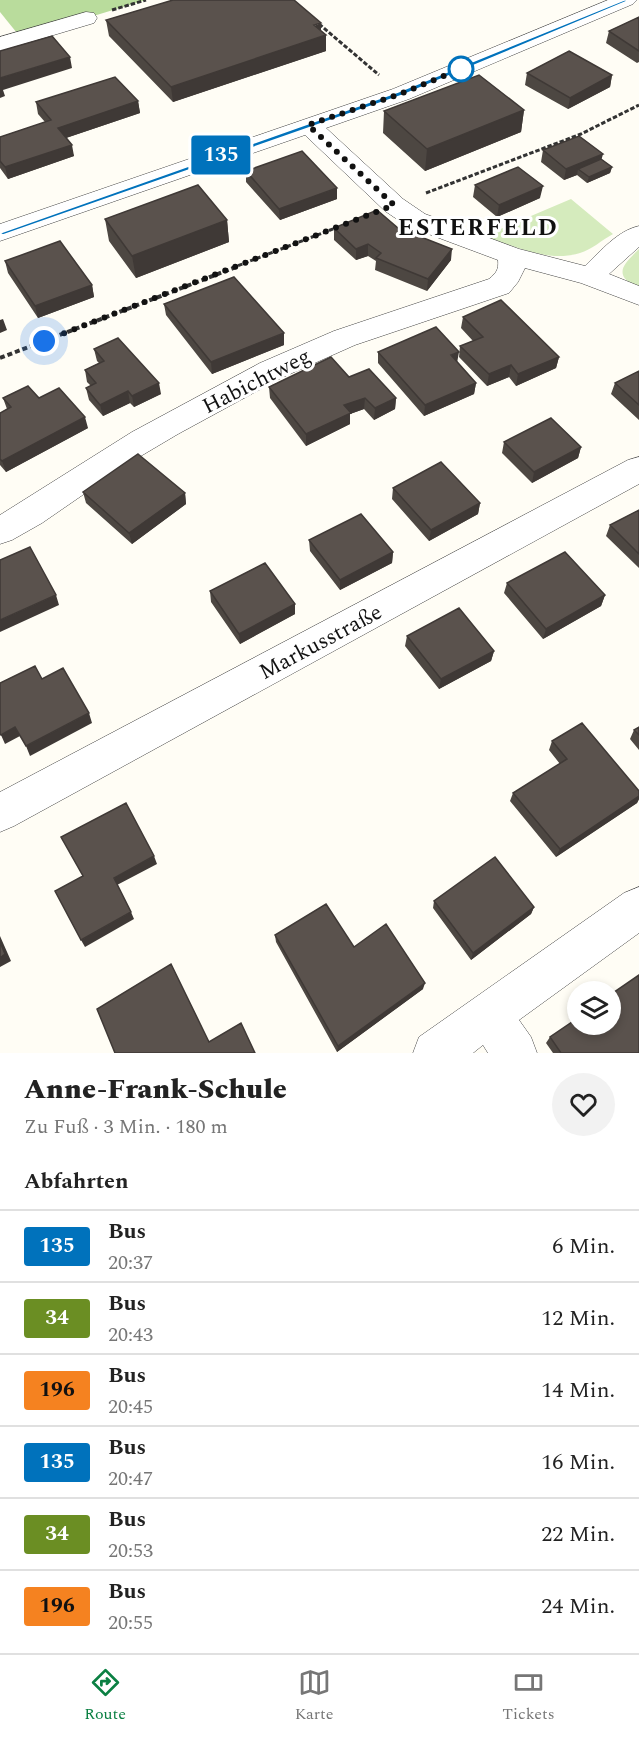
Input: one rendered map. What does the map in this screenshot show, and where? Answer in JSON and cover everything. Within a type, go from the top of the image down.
[{"type":"street","points":[[0,233],[400,94],[626,0]]},
{"type":"street","points":[[0,44],[86,18]]},
{"type":"street","points":[[308,125],[394,205],[423,223],[510,255],[591,277],[639,296]]},
{"type":"street","points":[[591,277],[614,253],[639,234]]},
{"type":"street","name":"Habichtweg","points":[[0,531],[26,517],[116,456],[169,425],[322,347],[372,327],[499,286],[510,276],[513,267],[510,255]]},
{"type":"street","name":"Markusstraße","points":[[0,813],[639,469]]},
{"type":"street","points":[[435,1053],[639,908]]},
{"type":"street","points":[[489,1015],[514,1053]]},
{"type":"path","points":[[86,18],[146,0]]},
{"type":"path","points":[[317,22],[400,94]]},
{"type":"path","points":[[394,205],[581,135],[639,105]]},
{"type":"path","points":[[0,358],[340,226]]},
{"type":"green space","points":[[0,0],[146,0],[21,38],[0,12]]},
{"type":"green space","points":[[571,199],[613,234],[584,252],[568,256],[543,255],[484,236]]},
{"type":"green space","points":[[639,249],[639,288],[625,279],[623,269]]},
{"type":"building","points":[[173,0],[294,0],[321,23],[314,25],[326,35],[171,87],[106,20]]},
{"type":"building","points":[[639,17],[639,51],[609,31]]},
{"type":"building","points":[[52,36],[70,57],[0,78],[0,51]]},
{"type":"building","points":[[569,51],[612,75],[570,98],[527,73]]},
{"type":"building","points":[[479,75],[524,110],[427,149],[384,111]]},
{"type":"building","points":[[115,77],[138,101],[58,128],[72,145],[5,167],[0,161],[0,137],[51,120],[36,102]]},
{"type":"building","points":[[579,136],[603,154],[566,169],[543,150]]},
{"type":"building","points":[[302,151],[337,188],[279,209],[246,171]]},
{"type":"building","points":[[601,159],[612,167],[589,177],[578,169]]},
{"type":"building","points":[[518,167],[543,186],[499,205],[475,185]]},
{"type":"building","points":[[198,185],[227,220],[132,256],[105,219]]},
{"type":"building","points":[[377,210],[398,228],[452,249],[428,279],[376,258],[381,253],[368,244],[356,249],[334,228]]},
{"type":"building","points":[[60,241],[92,285],[35,306],[5,261]]},
{"type":"building","points":[[234,277],[284,333],[211,362],[164,304]]},
{"type":"building","points":[[501,300],[559,357],[518,374],[511,365],[489,374],[460,346],[483,337],[463,317]]},
{"type":"building","points":[[436,327],[459,352],[451,355],[476,383],[425,405],[378,352]]},
{"type":"building","points":[[118,338],[159,383],[132,396],[128,391],[100,405],[86,388],[96,383],[85,370],[104,361],[94,349]]},
{"type":"building","points":[[331,357],[349,377],[369,369],[396,398],[375,408],[365,398],[344,405],[351,413],[306,434],[269,387]]},
{"type":"building","points":[[639,371],[639,405],[615,383]]},
{"type":"building","points":[[28,386],[39,398],[59,388],[85,417],[2,461],[0,459],[0,413],[11,407],[3,398]]},
{"type":"building","points":[[551,418],[581,447],[534,472],[504,442]]},
{"type":"building","points":[[138,454],[185,493],[129,533],[83,492]]},
{"type":"building","points":[[441,462],[480,503],[431,530],[393,488]]},
{"type":"building","points":[[639,510],[639,554],[610,525]]},
{"type":"building","points":[[361,514],[393,552],[340,580],[309,540]]},
{"type":"building","points":[[30,547],[56,595],[0,620],[0,560]]},
{"type":"building","points":[[565,552],[605,595],[546,629],[507,583]]},
{"type":"building","points":[[265,563],[295,604],[239,634],[210,591]]},
{"type":"building","points":[[459,608],[494,651],[441,679],[407,636]]},
{"type":"building","points":[[35,666],[42,679],[63,668],[89,713],[26,746],[15,727],[0,734],[0,683]]},
{"type":"building","points":[[582,723],[639,791],[639,796],[560,849],[513,793],[567,759],[552,741]]},
{"type":"building","points":[[126,803],[154,856],[114,878],[131,912],[81,940],[55,891],[83,876],[61,837]]},
{"type":"building","points":[[495,857],[534,907],[473,953],[434,901]]},
{"type":"building","points":[[326,904],[354,947],[386,924],[425,983],[338,1046],[275,935]]},
{"type":"building","points":[[0,942],[5,954],[0,958]]},
{"type":"building","points":[[171,964],[209,1042],[241,1023],[255,1053],[115,1053],[97,1009]]},
{"type":"building","points":[[639,975],[639,1053],[561,1053],[550,1037],[567,1025],[567,1035],[621,1035],[621,987]]},
{"type":"bus line","name":"135","points":[[0,233],[201,161],[400,94],[626,0]]},
{"type":"district","name":"ESTERFELD","points":[[478,227]]},
{"type":"route","points":[[44,341],[394,205],[308,125],[400,94],[461,69]]}]
